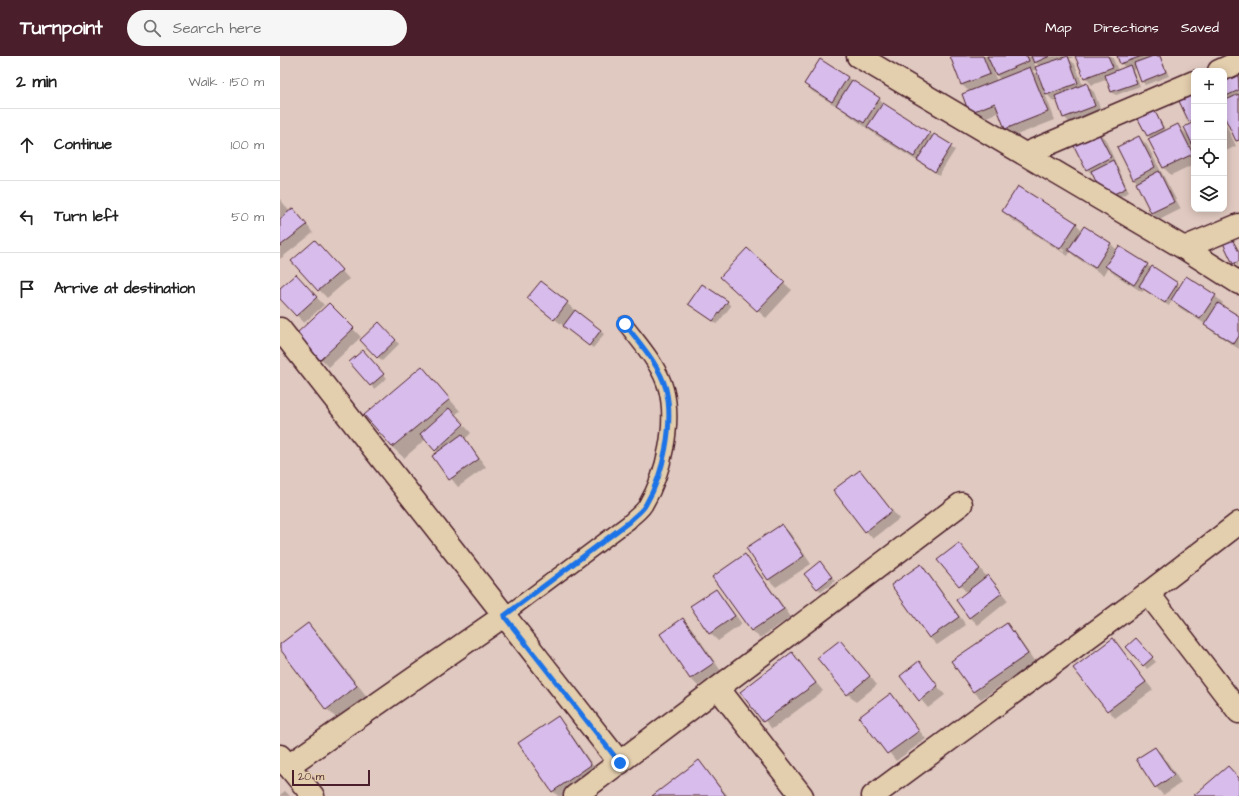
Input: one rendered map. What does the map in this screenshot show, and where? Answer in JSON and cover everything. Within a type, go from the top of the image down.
[{"type":"street","points":[[858,56],[1184,248],[1239,283]]},
{"type":"street","points":[[1226,68],[1239,62]]},
{"type":"street","points":[[1025,154],[1191,83]]},
{"type":"street","points":[[1184,248],[1239,225]]},
{"type":"street","points":[[280,329],[620,763]]},
{"type":"street","points":[[575,796],[960,504]]},
{"type":"street","points":[[873,796],[1148,593],[1239,523]]},
{"type":"street","points":[[1148,593],[1239,712]]},
{"type":"street","points":[[313,796],[284,761],[504,616]]},
{"type":"street","points":[[718,688],[802,796]]},
{"type":"lane","points":[[504,616],[629,522],[646,506],[661,471],[669,424],[666,388],[654,362],[625,324]]},
{"type":"building","points":[[950,56],[983,56],[990,74],[961,85]]},
{"type":"building","points":[[987,56],[1027,56],[1029,61],[996,75]]},
{"type":"building","points":[[1031,56],[1050,56],[1034,63]]},
{"type":"building","points":[[1068,56],[1078,83],[1046,95],[1035,67]]},
{"type":"building","points":[[1075,56],[1108,56],[1113,67],[1084,78]]},
{"type":"building","points":[[1117,56],[1142,56],[1120,64]]},
{"type":"building","points":[[1153,56],[1160,56],[1166,72],[1141,82],[1134,63]]},
{"type":"building","points":[[820,59],[848,77],[832,102],[804,84]]},
{"type":"building","points":[[1130,65],[1137,83],[1111,92],[1105,75]]},
{"type":"building","points":[[1030,67],[1048,112],[1005,129],[995,103],[969,113],[962,94]]},
{"type":"building","points":[[1238,73],[1239,90],[1227,96],[1227,78]]},
{"type":"building","points":[[852,80],[880,98],[864,123],[836,105]]},
{"type":"building","points":[[1087,83],[1095,106],[1063,118],[1055,96]]},
{"type":"building","points":[[1239,94],[1239,140],[1236,141],[1227,122],[1227,100]]},
{"type":"building","points":[[1191,95],[1191,121],[1189,122],[1178,99]]},
{"type":"building","points":[[883,103],[930,133],[914,157],[867,127]]},
{"type":"building","points":[[1153,107],[1163,128],[1147,136],[1136,115]]},
{"type":"building","points":[[1178,124],[1191,150],[1191,155],[1163,168],[1148,139]]},
{"type":"building","points":[[1191,124],[1191,142],[1184,127]]},
{"type":"building","points":[[1097,130],[1111,157],[1086,170],[1072,142]]},
{"type":"building","points":[[934,134],[952,145],[935,172],[917,160]]},
{"type":"building","points":[[1139,136],[1155,167],[1133,179],[1117,147]]},
{"type":"building","points":[[1113,160],[1126,188],[1104,199],[1091,171]]},
{"type":"building","points":[[1159,171],[1174,202],[1151,213],[1136,183]]},
{"type":"building","points":[[1018,186],[1077,223],[1060,249],[1002,211]]},
{"type":"building","points":[[293,208],[307,225],[280,246],[280,219]]},
{"type":"building","points":[[1084,226],[1111,243],[1095,268],[1068,250]]},
{"type":"building","points":[[1232,239],[1239,252],[1239,261],[1233,264],[1223,243]]},
{"type":"building","points":[[315,240],[342,270],[318,291],[291,261]]},
{"type":"building","points":[[1119,246],[1148,264],[1134,285],[1105,266]]},
{"type":"building","points":[[747,248],[785,282],[757,311],[720,277]]},
{"type":"building","points":[[1152,266],[1178,283],[1165,303],[1139,286]]},
{"type":"building","points":[[296,274],[317,297],[296,316],[280,299],[280,288]]},
{"type":"building","points":[[1186,276],[1216,295],[1200,319],[1171,300]]},
{"type":"building","points":[[541,281],[568,302],[554,320],[527,298]]},
{"type":"building","points":[[702,284],[728,301],[713,321],[688,304]]},
{"type":"building","points":[[329,303],[354,328],[320,360],[296,334]]},
{"type":"building","points":[[1218,303],[1239,316],[1239,336],[1234,344],[1204,325]]},
{"type":"building","points":[[575,310],[601,330],[589,346],[563,326]]},
{"type":"building","points":[[379,322],[396,340],[377,358],[360,340]]},
{"type":"building","points":[[363,350],[384,374],[370,386],[349,362]]},
{"type":"building","points":[[422,366],[450,399],[392,447],[364,415]]},
{"type":"building","points":[[449,408],[464,424],[435,451],[420,434]]},
{"type":"building","points":[[462,434],[479,459],[449,480],[432,456]]},
{"type":"building","points":[[860,470],[892,511],[865,532],[833,490]]},
{"type":"building","points":[[782,524],[804,556],[768,580],[746,548]]},
{"type":"building","points":[[959,543],[980,569],[959,586],[937,560]]},
{"type":"building","points":[[745,554],[784,609],[751,631],[712,577]]},
{"type":"building","points":[[820,561],[832,577],[817,589],[804,574]]},
{"type":"building","points":[[921,564],[959,617],[929,638],[891,585]]},
{"type":"building","points":[[988,575],[1002,593],[969,618],[956,600]]},
{"type":"building","points":[[716,589],[735,616],[709,634],[690,606]]},
{"type":"building","points":[[683,618],[714,663],[690,679],[660,634]]},
{"type":"building","points":[[308,623],[357,686],[326,710],[280,649],[280,644]]},
{"type":"building","points":[[1007,623],[1028,654],[973,692],[951,661]]},
{"type":"building","points":[[1113,638],[1146,682],[1107,711],[1073,668]]},
{"type":"building","points":[[1136,638],[1153,657],[1143,666],[1126,647]]},
{"type":"building","points":[[840,640],[870,676],[847,695],[817,658]]},
{"type":"building","points":[[792,652],[816,683],[763,722],[740,692]]},
{"type":"building","points":[[919,661],[938,686],[919,701],[900,676]]},
{"type":"building","points":[[891,693],[919,731],[887,754],[859,717]]},
{"type":"building","points":[[558,716],[591,765],[552,792],[518,743]]},
{"type":"building","points":[[1155,747],[1174,775],[1155,788],[1136,759]]},
{"type":"building","points":[[699,760],[726,796],[652,796]]},
{"type":"building","points":[[1228,766],[1239,778],[1239,796],[1193,796]]},
{"type":"route","points":[[620,763],[504,616],[629,522],[646,506],[661,471],[669,424],[666,388],[654,362],[625,324]]}]
